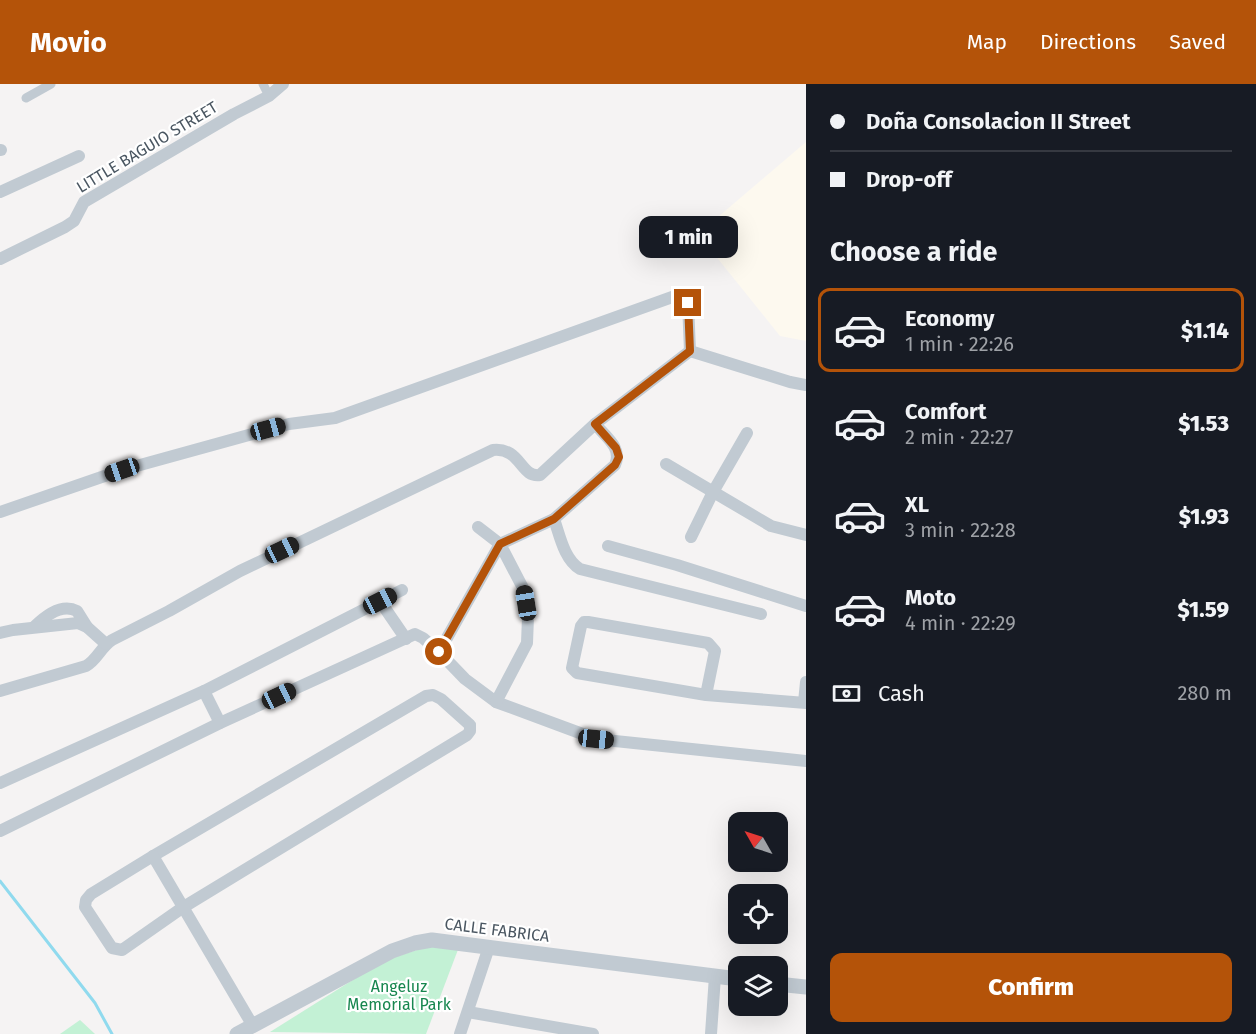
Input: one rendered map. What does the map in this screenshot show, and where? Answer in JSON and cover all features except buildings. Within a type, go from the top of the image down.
[{"type":"street","points":[[26,98],[51,84]]},
{"type":"street","points":[[263,84],[269,96]]},
{"type":"street","name":"LITTLE BAGUIO STREET","points":[[0,258],[65,227],[74,220],[84,202],[269,96],[283,84]]},
{"type":"street","points":[[1,188],[79,156]]},
{"type":"street","points":[[0,512],[122,470],[289,424],[335,418],[675,296],[683,296],[688,303],[690,351]]},
{"type":"street","points":[[690,351],[806,385]]},
{"type":"street","points":[[0,691],[86,666],[106,644],[240,571],[494,450],[503,449],[510,452],[529,473],[534,476],[540,475],[595,424],[690,351]]},
{"type":"street","points":[[439,652],[500,544],[554,519],[615,465],[619,457],[616,448],[595,424]]},
{"type":"street","points":[[691,537],[713,492],[747,433]]},
{"type":"street","points":[[666,464],[771,526],[806,535]]},
{"type":"street","points":[[554,519],[568,557],[580,569],[761,614]]},
{"type":"street","points":[[478,527],[500,544],[524,590],[528,617],[527,643],[496,702]]},
{"type":"street","points":[[608,546],[677,565],[806,606]]},
{"type":"street","points":[[0,783],[204,691],[402,590]]},
{"type":"street","points":[[380,601],[406,639]]},
{"type":"street","points":[[706,695],[715,651],[708,644],[588,622],[584,622],[581,626],[572,668],[574,671],[706,695],[805,703],[806,682]]},
{"type":"street","points":[[0,633],[78,623],[87,627],[106,644]]},
{"type":"street","points":[[0,831],[220,723],[415,634],[439,652],[465,679],[496,702],[596,739],[806,761]]},
{"type":"street","points":[[204,691],[220,723]]},
{"type":"street","points":[[433,695],[441,699],[470,725],[467,735],[182,908],[122,950],[112,948],[85,908],[86,900],[91,894],[153,856],[426,696],[433,695]]},
{"type":"street","points":[[153,856],[253,1026]]},
{"type":"street","name":"CALLE FABRICA","points":[[237,1034],[399,948],[415,943],[441,940],[728,978]]},
{"type":"street","points":[[460,1034],[489,947]]},
{"type":"street","points":[[711,1034],[715,976]]},
{"type":"street","points":[[788,985],[806,987]]},
{"type":"street","points":[[468,1012],[593,1034]]},
{"type":"shaded area","points":[[806,142],[806,341],[780,336],[698,234]]},
{"type":"green space","name":"Angeluz Memorial Park","points":[[426,947],[459,947],[426,1034],[270,1032],[383,961]]},
{"type":"green space","points":[[80,1020],[95,1034],[60,1034]]},
{"type":"waterway","points":[[0,881],[95,1003],[112,1034]]},
{"type":"route","points":[[439,652],[500,544],[554,519],[615,465],[619,457],[616,448],[595,424],[690,351],[688,303]]}]
